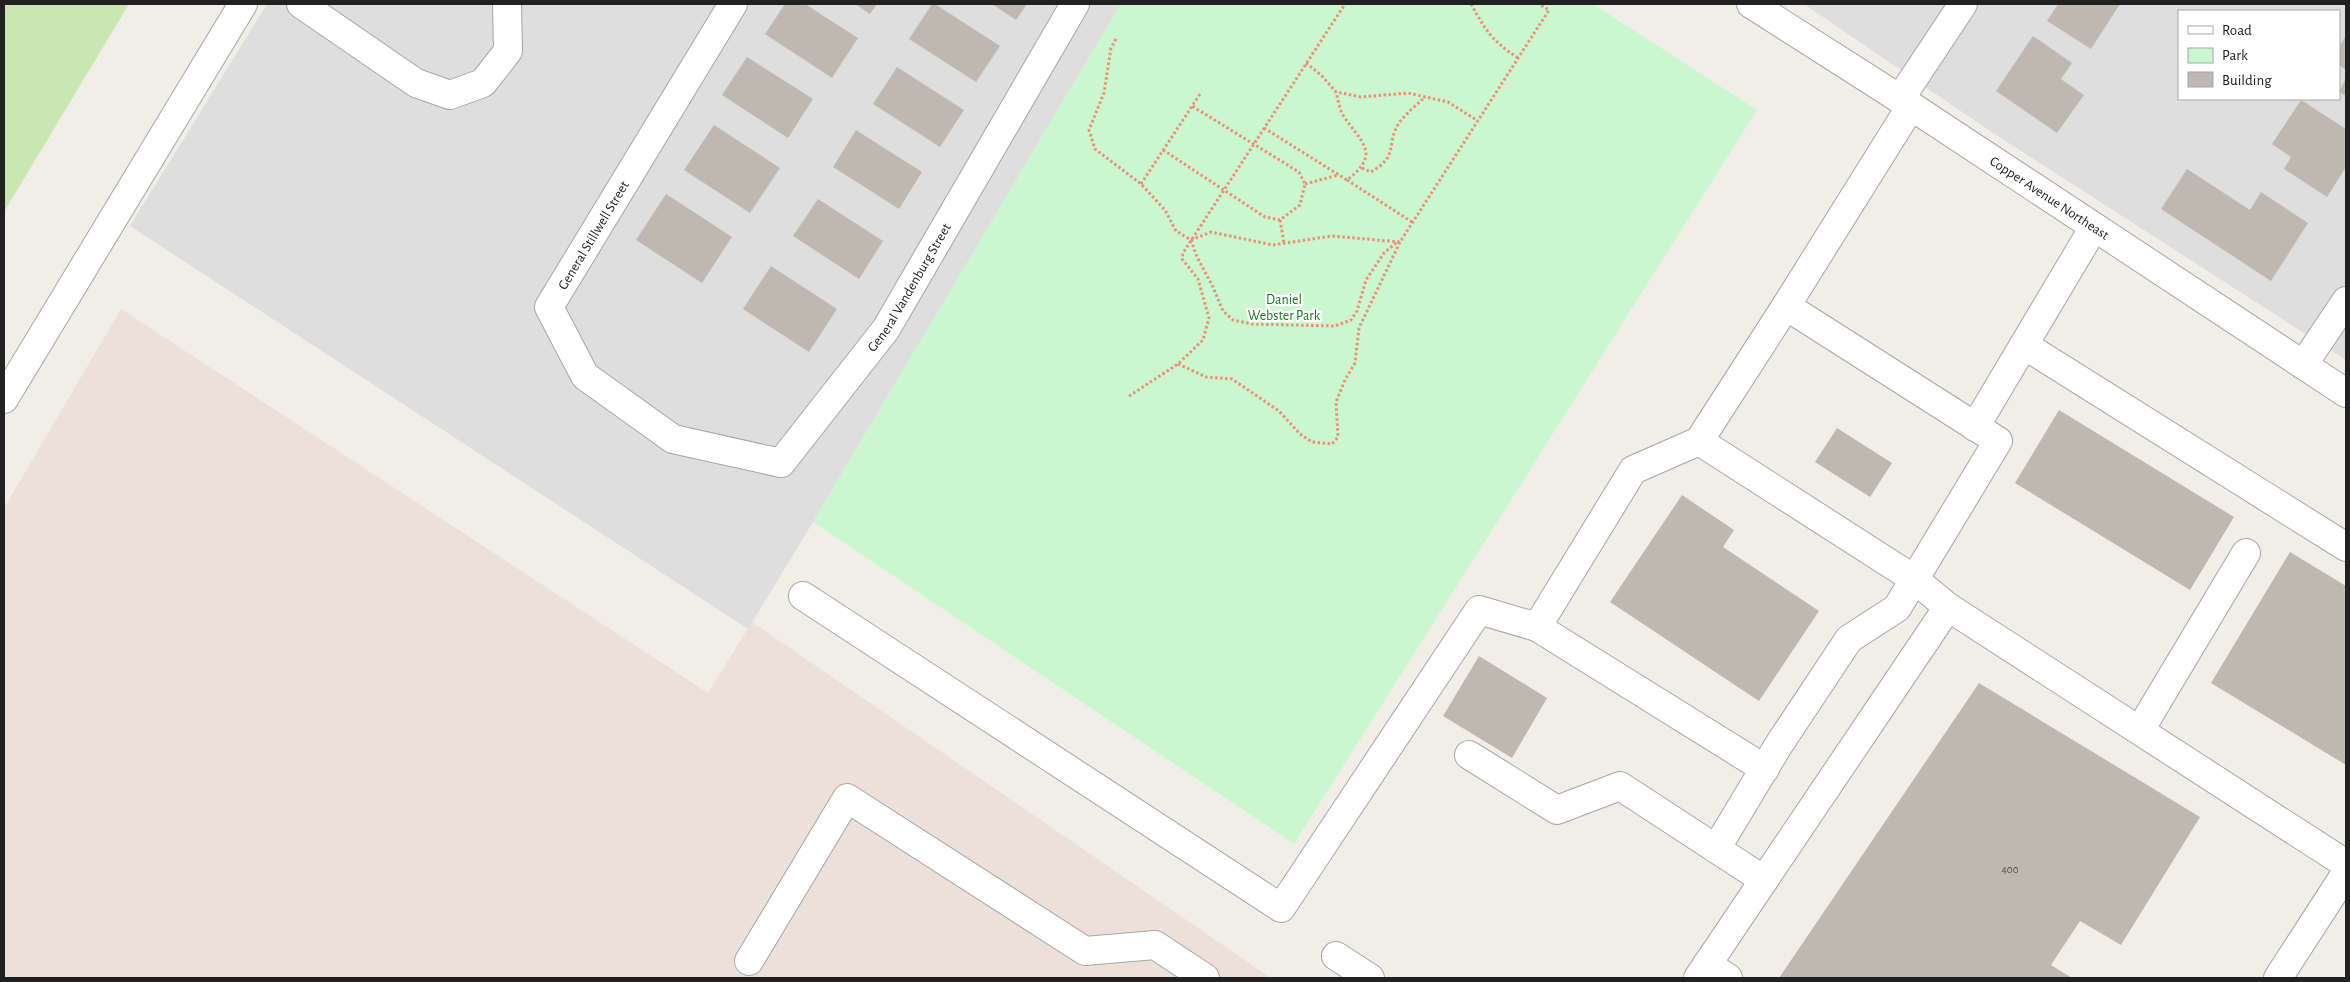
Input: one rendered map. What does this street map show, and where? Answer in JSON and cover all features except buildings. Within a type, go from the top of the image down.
[{"type":"street","points":[[4,399],[243,4]]},
{"type":"street","points":[[301,4],[416,83],[450,95],[482,82],[508,51],[507,4]]},
{"type":"street","name":"General Stillwell Street","points":[[672,439],[585,376],[549,307],[732,4]]},
{"type":"street","name":"General Vandenburg Street","points":[[672,439],[780,463],[886,329],[1074,4]]},
{"type":"street","name":"Copper Avenue Northeast","points":[[1751,4],[1905,102],[2346,393]]},
{"type":"street","points":[[1537,627],[1633,470],[1699,441],[1786,306],[1964,4]]},
{"type":"street","points":[[1975,427],[2094,227]]},
{"type":"street","points":[[2302,365],[2346,301]]},
{"type":"street","points":[[1716,849],[1849,639],[1897,608],[1998,441],[1786,306]]},
{"type":"street","points":[[2024,346],[2346,548]]},
{"type":"street","points":[[1699,441],[1914,578],[1948,607],[2346,864]]},
{"type":"street","points":[[2140,730],[2246,553]]},
{"type":"street","points":[[803,596],[1281,908],[1479,610],[1537,627],[1765,769]]},
{"type":"street","points":[[1711,974],[1764,880],[1948,607]]},
{"type":"street","points":[[1469,755],[1558,810],[1620,786],[1764,880]]},
{"type":"street","points":[[750,960],[847,798],[1085,951],[1155,945],[1205,978]]},
{"type":"street","points":[[2278,978],[2339,901],[2346,873]]},
{"type":"street","points":[[1336,956],[1370,978]]},
{"type":"path","points":[[1129,396],[1178,364],[1203,340],[1209,318],[1198,279],[1182,259],[1183,253],[1344,4]]},
{"type":"path","points":[[1471,4],[1486,32],[1503,48],[1518,58]]},
{"type":"path","points":[[1178,364],[1206,377],[1232,379],[1279,411],[1300,434],[1312,442],[1332,444],[1338,437],[1336,402],[1345,380],[1355,363],[1359,328],[1398,242],[1549,10],[1539,4]]},
{"type":"path","points":[[1116,39],[1111,48],[1104,93],[1089,130],[1095,150],[1141,184],[1165,210],[1176,231],[1191,240],[1197,257],[1223,311],[1233,320],[1252,324],[1334,326],[1351,320],[1358,311],[1366,280],[1384,253],[1398,242]]},
{"type":"path","points":[[1306,63],[1321,75],[1336,92],[1342,113],[1363,144],[1366,155],[1362,168],[1347,180]]},
{"type":"path","points":[[1336,92],[1361,97],[1408,93],[1448,102],[1478,120]]},
{"type":"path","points":[[1141,184],[1200,94]]},
{"type":"path","points":[[1362,168],[1372,172],[1384,164],[1391,154],[1392,137],[1400,121],[1425,97]]},
{"type":"path","points":[[1163,150],[1265,217],[1280,220],[1300,205],[1305,184],[1299,172],[1192,106]]},
{"type":"path","points":[[1264,128],[1412,222]]},
{"type":"path","points":[[1305,184],[1338,175]]},
{"type":"path","points":[[1280,220],[1284,243]]},
{"type":"path","points":[[1191,240],[1211,232],[1273,245],[1332,236],[1398,242]]},
{"type":"shaded area","points":[[267,4],[1121,4],[748,629],[130,226]]},
{"type":"shaded area","points":[[1804,4],[2346,4],[2346,360],[1990,131]]},
{"type":"shaded area","points":[[121,309],[708,693],[752,622],[1271,978],[4,978],[4,508]]},
{"type":"green space","points":[[4,4],[129,4],[4,212]]},
{"type":"green space","name":"Daniel Webster Park","points":[[1121,4],[1593,4],[1757,110],[1294,844],[813,522]]}]
